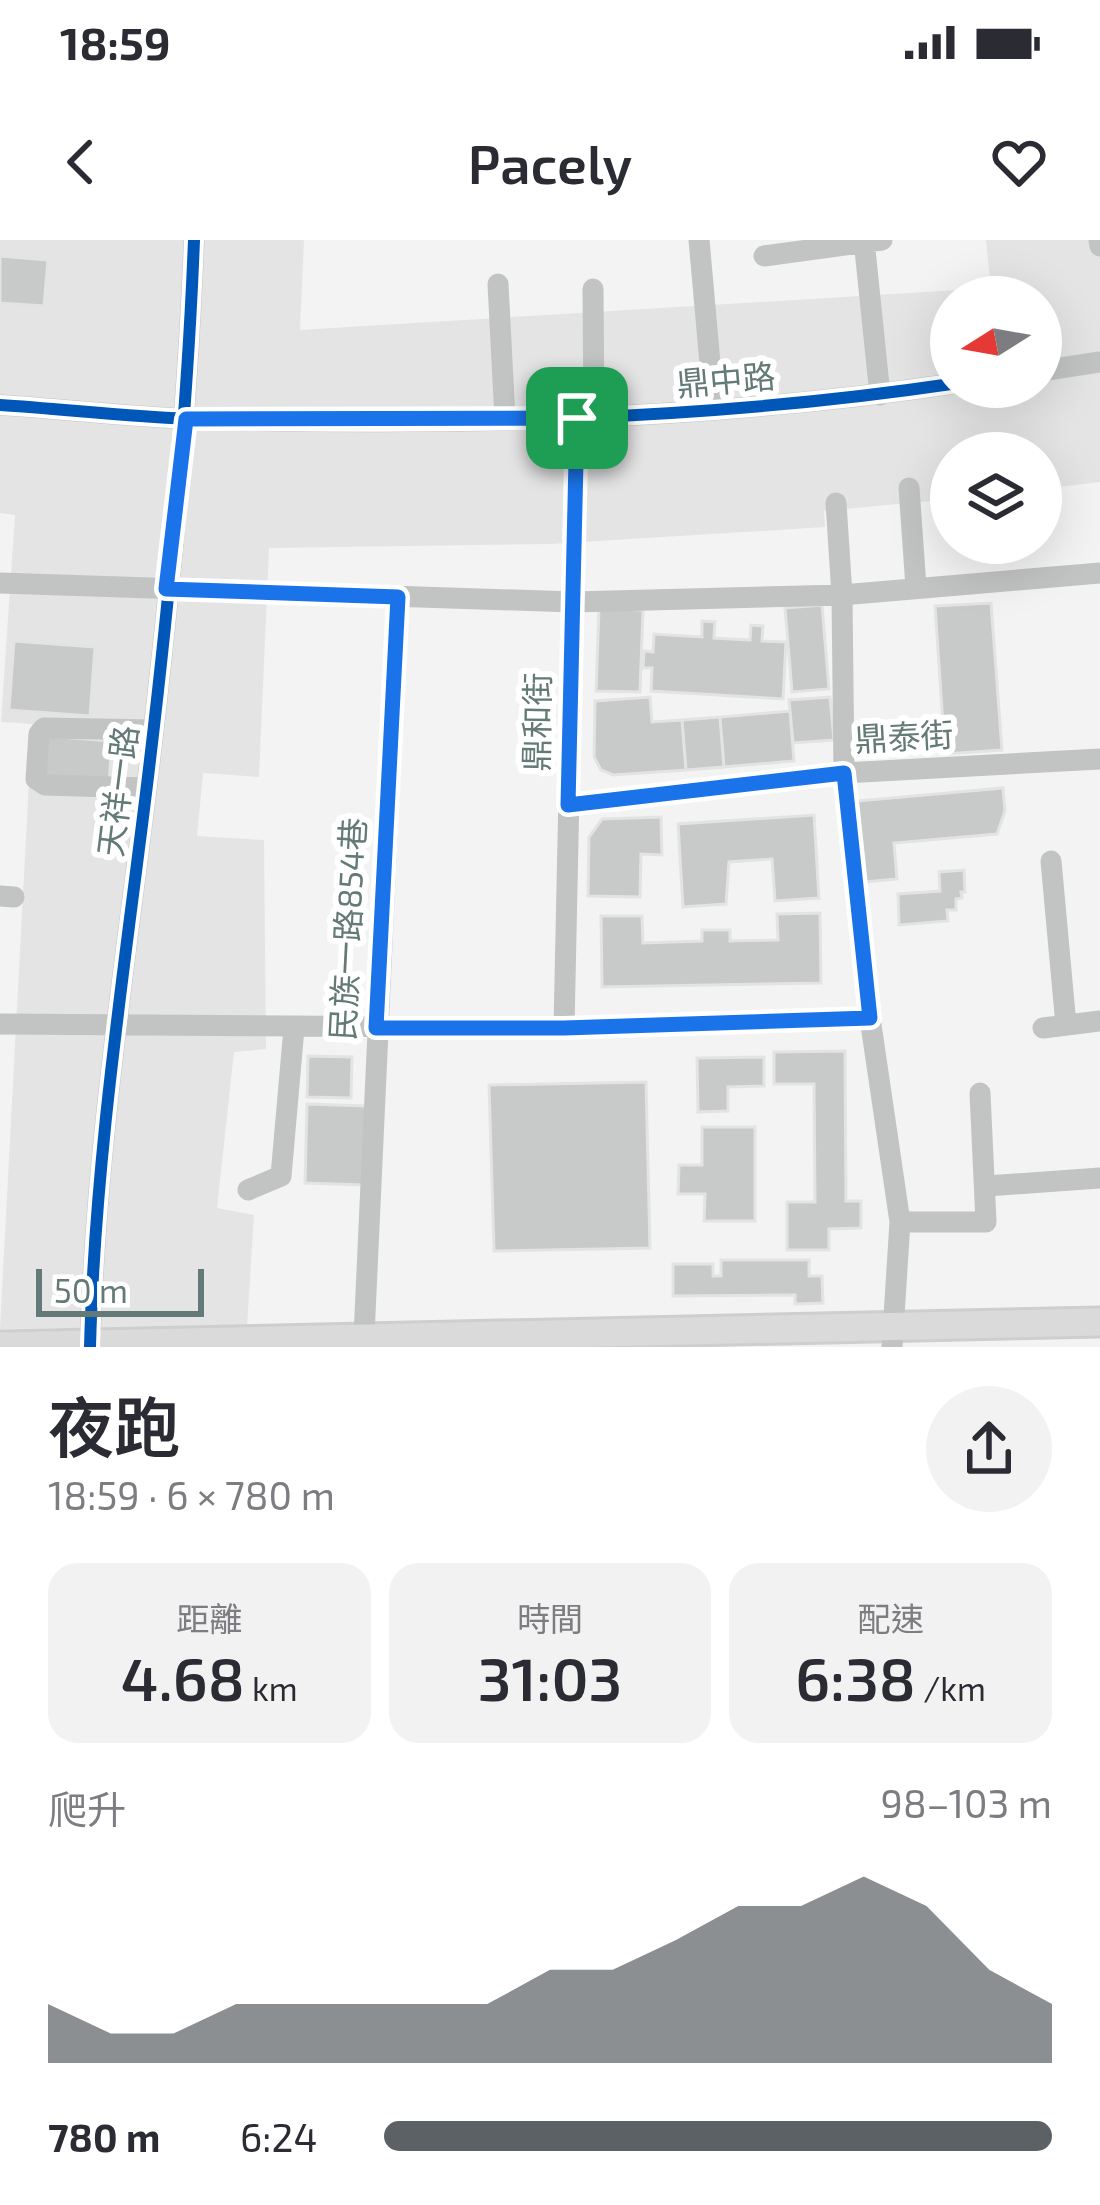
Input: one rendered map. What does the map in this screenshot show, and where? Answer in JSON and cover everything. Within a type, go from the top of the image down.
[{"type":"main road","points":[[0,1346],[364,1336],[893,1336],[1100,1322]]},
{"type":"street","name":"天祥一路","points":[[90,1345],[114,1027],[153,730],[186,419],[194,240]]},
{"type":"street","points":[[699,240],[714,408]]},
{"type":"street","points":[[764,256],[870,241],[880,394]]},
{"type":"street","points":[[497,284],[505,419]]},
{"type":"street","name":"鼎和街","points":[[564,1028],[573,602],[593,290]]},
{"type":"street","points":[[1062,368],[1100,362]]},
{"type":"street","name":"鼎中路","points":[[0,405],[186,419],[585,418],[930,387]]},
{"type":"street","points":[[909,488],[916,587]]},
{"type":"street","points":[[836,503],[844,773],[870,1018],[900,1222],[893,1336]]},
{"type":"street","points":[[0,583],[573,602],[842,596],[1100,573]]},
{"type":"street","name":"民族一路854巷","points":[[364,1336],[398,597]]},
{"type":"street","points":[[146,788],[45,784],[36,779],[39,734],[44,728],[153,730]]},
{"type":"street","name":"鼎泰街","points":[[568,805],[844,773],[1100,759]]},
{"type":"street","points":[[1051,862],[1054,1027],[1100,1021]]},
{"type":"street","points":[[0,1024],[564,1028],[870,1018]]},
{"type":"street","points":[[248,1190],[281,1176],[294,1028]]},
{"type":"street","points":[[900,1222],[986,1222],[980,1093]]},
{"type":"street","points":[[987,1186],[1100,1178]]},
{"type":"shaded area","points":[[0,240],[304,240],[300,330],[930,292],[930,408],[1062,408],[1062,276],[990,276],[986,240],[1100,240],[1100,482],[1062,487],[1062,432],[930,432],[930,501],[824,511],[825,527],[550,544],[269,548],[259,777],[203,773],[197,836],[264,840],[266,1049],[234,1052],[217,1208],[254,1215],[247,1327],[0,1329],[32,724],[1,722],[15,515],[0,513]]},
{"type":"building","points":[[0,256],[48,260],[44,306],[0,303]]},
{"type":"building","points":[[991,603],[1002,750],[945,754],[935,606]]},
{"type":"building","points":[[822,605],[829,689],[792,692],[785,608]]},
{"type":"building","points":[[599,608],[643,610],[640,692],[596,691]]},
{"type":"building","points":[[702,621],[715,622],[714,638],[750,640],[751,625],[763,626],[762,641],[786,642],[783,699],[651,691],[652,668],[643,668],[644,651],[653,652],[654,634],[702,637]]},
{"type":"building","points":[[14,641],[95,647],[90,716],[9,710]]},
{"type":"building","points":[[650,697],[652,722],[682,720],[686,770],[613,775],[601,770],[594,757],[595,701]]},
{"type":"building","points":[[830,697],[834,740],[793,743],[789,700]]},
{"type":"building","points":[[790,711],[794,761],[724,767],[720,717]]},
{"type":"building","points":[[720,717],[724,767],[686,770],[682,720]]},
{"type":"building","points":[[46,736],[112,741],[109,784],[43,779]]},
{"type":"building","points":[[1003,788],[1005,811],[997,834],[894,843],[897,879],[865,882],[857,801]]},
{"type":"building","points":[[814,815],[819,898],[775,901],[772,859],[729,862],[726,904],[683,907],[678,824]]},
{"type":"building","points":[[661,817],[662,855],[641,854],[640,897],[588,896],[589,837],[602,819]]},
{"type":"building","points":[[964,870],[965,892],[956,899],[956,910],[947,910],[948,921],[899,925],[898,894],[940,891],[939,872]]},
{"type":"building","points":[[820,913],[821,983],[602,987],[601,916],[642,916],[643,943],[702,941],[702,930],[730,930],[730,941],[778,940],[777,914]]},
{"type":"building","points":[[845,1051],[846,1201],[861,1201],[861,1228],[829,1229],[829,1250],[787,1250],[787,1202],[815,1202],[814,1084],[774,1084],[774,1052]]},
{"type":"building","points":[[308,1056],[352,1057],[351,1098],[307,1097]]},
{"type":"building","points":[[764,1057],[764,1086],[728,1087],[728,1111],[698,1112],[697,1058]]},
{"type":"building","points":[[646,1082],[650,1248],[494,1251],[489,1085]]},
{"type":"building","points":[[307,1104],[366,1106],[364,1185],[305,1183]]},
{"type":"building","points":[[702,1127],[755,1127],[755,1221],[704,1221],[705,1194],[678,1194],[679,1165],[702,1165]]},
{"type":"building","points":[[721,1260],[809,1260],[809,1276],[822,1276],[823,1303],[795,1304],[795,1295],[673,1296],[673,1264],[713,1264],[713,1276],[721,1276]]},
{"type":"cycle path","points":[[90,1347],[104,1135],[176,513],[194,240]]},
{"type":"cycle path","points":[[0,405],[192,419],[477,421],[762,406],[930,387]]},
{"type":"route","points":[[577,418],[568,805],[844,773],[870,1018],[564,1028],[376,1028],[398,597],[166,589],[186,419],[577,418]]}]
